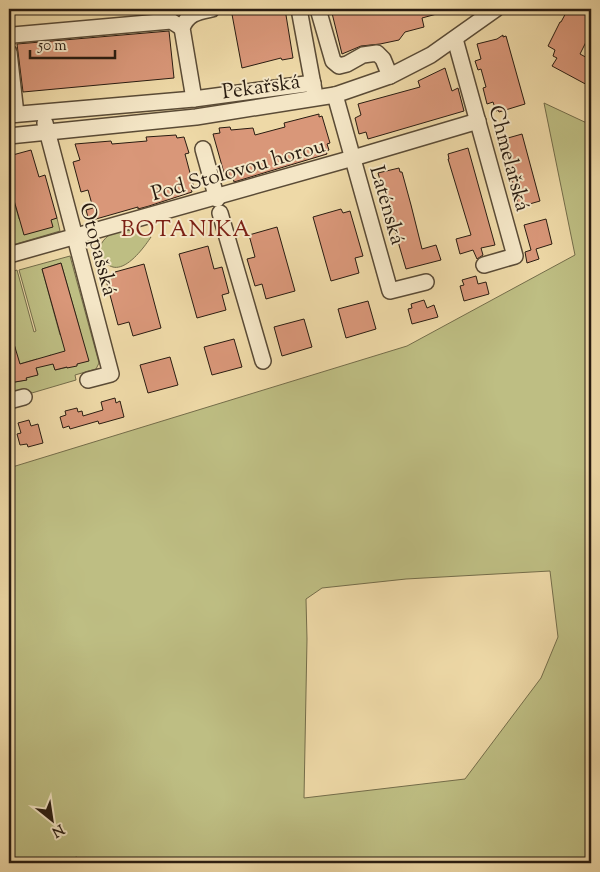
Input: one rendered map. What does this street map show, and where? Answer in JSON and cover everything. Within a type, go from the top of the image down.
[{"type":"street","points":[[194,99],[182,28],[186,18],[194,13],[212,9]]},
{"type":"street","points":[[299,9],[316,99]]},
{"type":"street","points":[[318,9],[332,61],[339,66],[347,64],[363,55],[377,53],[384,59],[390,76]]},
{"type":"street","name":"Pekařská","points":[[9,136],[196,117],[335,95],[390,76],[431,55],[496,9]]},
{"type":"street","points":[[9,38],[13,35],[171,21],[182,28]]},
{"type":"street","name":"Chmelařská","points":[[455,39],[515,256],[484,265]]},
{"type":"street","points":[[9,52],[12,115]]},
{"type":"street","name":"Pekařská","points":[[12,115],[194,99],[313,83]]},
{"type":"street","name":"Laténská","points":[[335,95],[390,291],[426,282]]},
{"type":"street","name":"Otopašská","points":[[44,112],[47,132],[74,238],[111,374],[88,380]]},
{"type":"street","name":"Pod Stolovou horou","points":[[9,255],[217,203],[353,158],[478,121]]},
{"type":"street","points":[[203,149],[263,361]]},
{"type":"street","points":[[9,401],[24,397]]},
{"type":"green space","points":[[544,103],[591,125],[591,863],[80,863],[77,857],[50,863],[9,863],[9,468],[407,346],[575,255]],"holes":[[[550,571],[558,637],[541,678],[465,779],[304,798],[306,599],[322,588],[406,579]]]},
{"type":"green space","points":[[9,183],[19,219],[57,218],[60,231],[9,246]]},
{"type":"green space","points":[[118,230],[135,231],[151,237],[133,259],[118,267],[111,267],[99,251],[105,238]]},
{"type":"green space","points":[[70,256],[99,363],[96,369],[75,375],[76,380],[25,395],[24,389],[9,393],[9,383],[26,380],[26,378],[38,374],[36,368],[37,359],[9,367],[9,350],[15,348],[9,325],[9,273],[17,270],[34,332],[36,331],[19,270]],"holes":[[[61,263],[80,330],[60,335],[42,269]],[[50,355],[77,364],[77,365],[55,370]]]},
{"type":"building","points":[[231,9],[285,9],[293,58],[282,60],[281,58],[242,68]]},
{"type":"building","points":[[331,9],[444,9],[444,12],[422,18],[424,27],[405,32],[399,40],[361,46],[342,54]]},
{"type":"building","points":[[568,9],[591,9],[591,32],[580,54],[591,60],[591,87],[552,66],[557,58],[553,56],[555,50],[548,46]]},
{"type":"building","points":[[169,31],[174,78],[23,92],[17,44]]},
{"type":"building","points":[[503,35],[503,37],[506,36],[525,104],[499,112],[498,110],[496,111],[493,102],[487,104],[483,88],[486,87],[481,69],[478,70],[475,61],[481,59],[477,44],[497,39]]},
{"type":"building","points":[[445,68],[452,91],[458,88],[464,111],[368,139],[366,132],[359,134],[355,118],[361,115],[358,104],[420,87],[418,81]]},
{"type":"building","points":[[319,114],[319,117],[322,116],[330,143],[327,144],[329,150],[326,151],[327,154],[234,182],[233,177],[230,177],[228,172],[224,173],[213,134],[220,133],[219,128],[230,127],[231,130],[253,128],[255,135],[285,127],[284,123]]},
{"type":"building","points":[[522,134],[540,201],[519,207],[501,140]]},
{"type":"building","points":[[176,135],[177,138],[184,137],[189,153],[185,154],[194,188],[191,188],[192,192],[149,206],[138,209],[138,207],[89,221],[86,210],[93,208],[88,190],[81,192],[73,162],[80,160],[75,144],[111,141],[112,144],[147,141],[146,137]]},
{"type":"building","points":[[468,148],[495,245],[481,248],[483,255],[477,259],[473,250],[460,254],[456,239],[471,235],[448,159],[448,154]]},
{"type":"building","points":[[31,150],[39,177],[45,175],[57,218],[51,220],[53,227],[24,235],[9,183],[9,156]]},
{"type":"building","points":[[399,168],[400,172],[402,172],[422,249],[436,245],[441,260],[406,269],[378,173]]},
{"type":"building","points":[[341,209],[343,213],[350,211],[363,256],[355,258],[359,273],[331,281],[313,217]]},
{"type":"building","points":[[546,219],[552,244],[536,249],[539,259],[527,263],[525,252],[531,250],[524,225]]},
{"type":"building","points":[[277,227],[295,291],[266,299],[262,284],[255,286],[247,259],[255,257],[249,235]]},
{"type":"building","points":[[208,246],[214,269],[222,267],[229,293],[222,295],[226,310],[197,318],[179,254]]},
{"type":"building","points":[[61,263],[89,361],[77,364],[77,366],[55,370],[53,364],[36,368],[38,375],[26,378],[27,380],[9,383],[9,335],[11,334],[20,364],[65,351],[42,269]]},
{"type":"building","points":[[144,264],[161,328],[133,336],[129,322],[118,325],[106,280],[116,277],[115,272]]},
{"type":"building","points":[[476,276],[478,284],[486,282],[489,294],[464,301],[460,286],[464,285],[462,280]]},
{"type":"building","points":[[424,300],[427,308],[434,305],[438,317],[412,324],[408,309],[412,308],[411,304]]},
{"type":"building","points":[[368,301],[376,329],[346,338],[338,309]]},
{"type":"building","points":[[304,319],[312,347],[282,356],[274,327]]},
{"type":"building","points":[[234,339],[242,367],[212,375],[204,347]]},
{"type":"building","points":[[170,357],[178,385],[148,393],[140,365]]},
{"type":"building","points":[[115,398],[116,403],[120,401],[124,417],[99,424],[98,421],[70,429],[69,426],[63,428],[60,417],[66,415],[65,411],[77,408],[78,412],[82,411],[83,416],[103,410],[101,402]]},
{"type":"building","points":[[29,420],[31,426],[38,424],[43,443],[28,447],[27,444],[20,445],[17,434],[21,433],[18,423]]},
{"type":"district","name":"BOTANIKA","points":[[186,228]]}]
